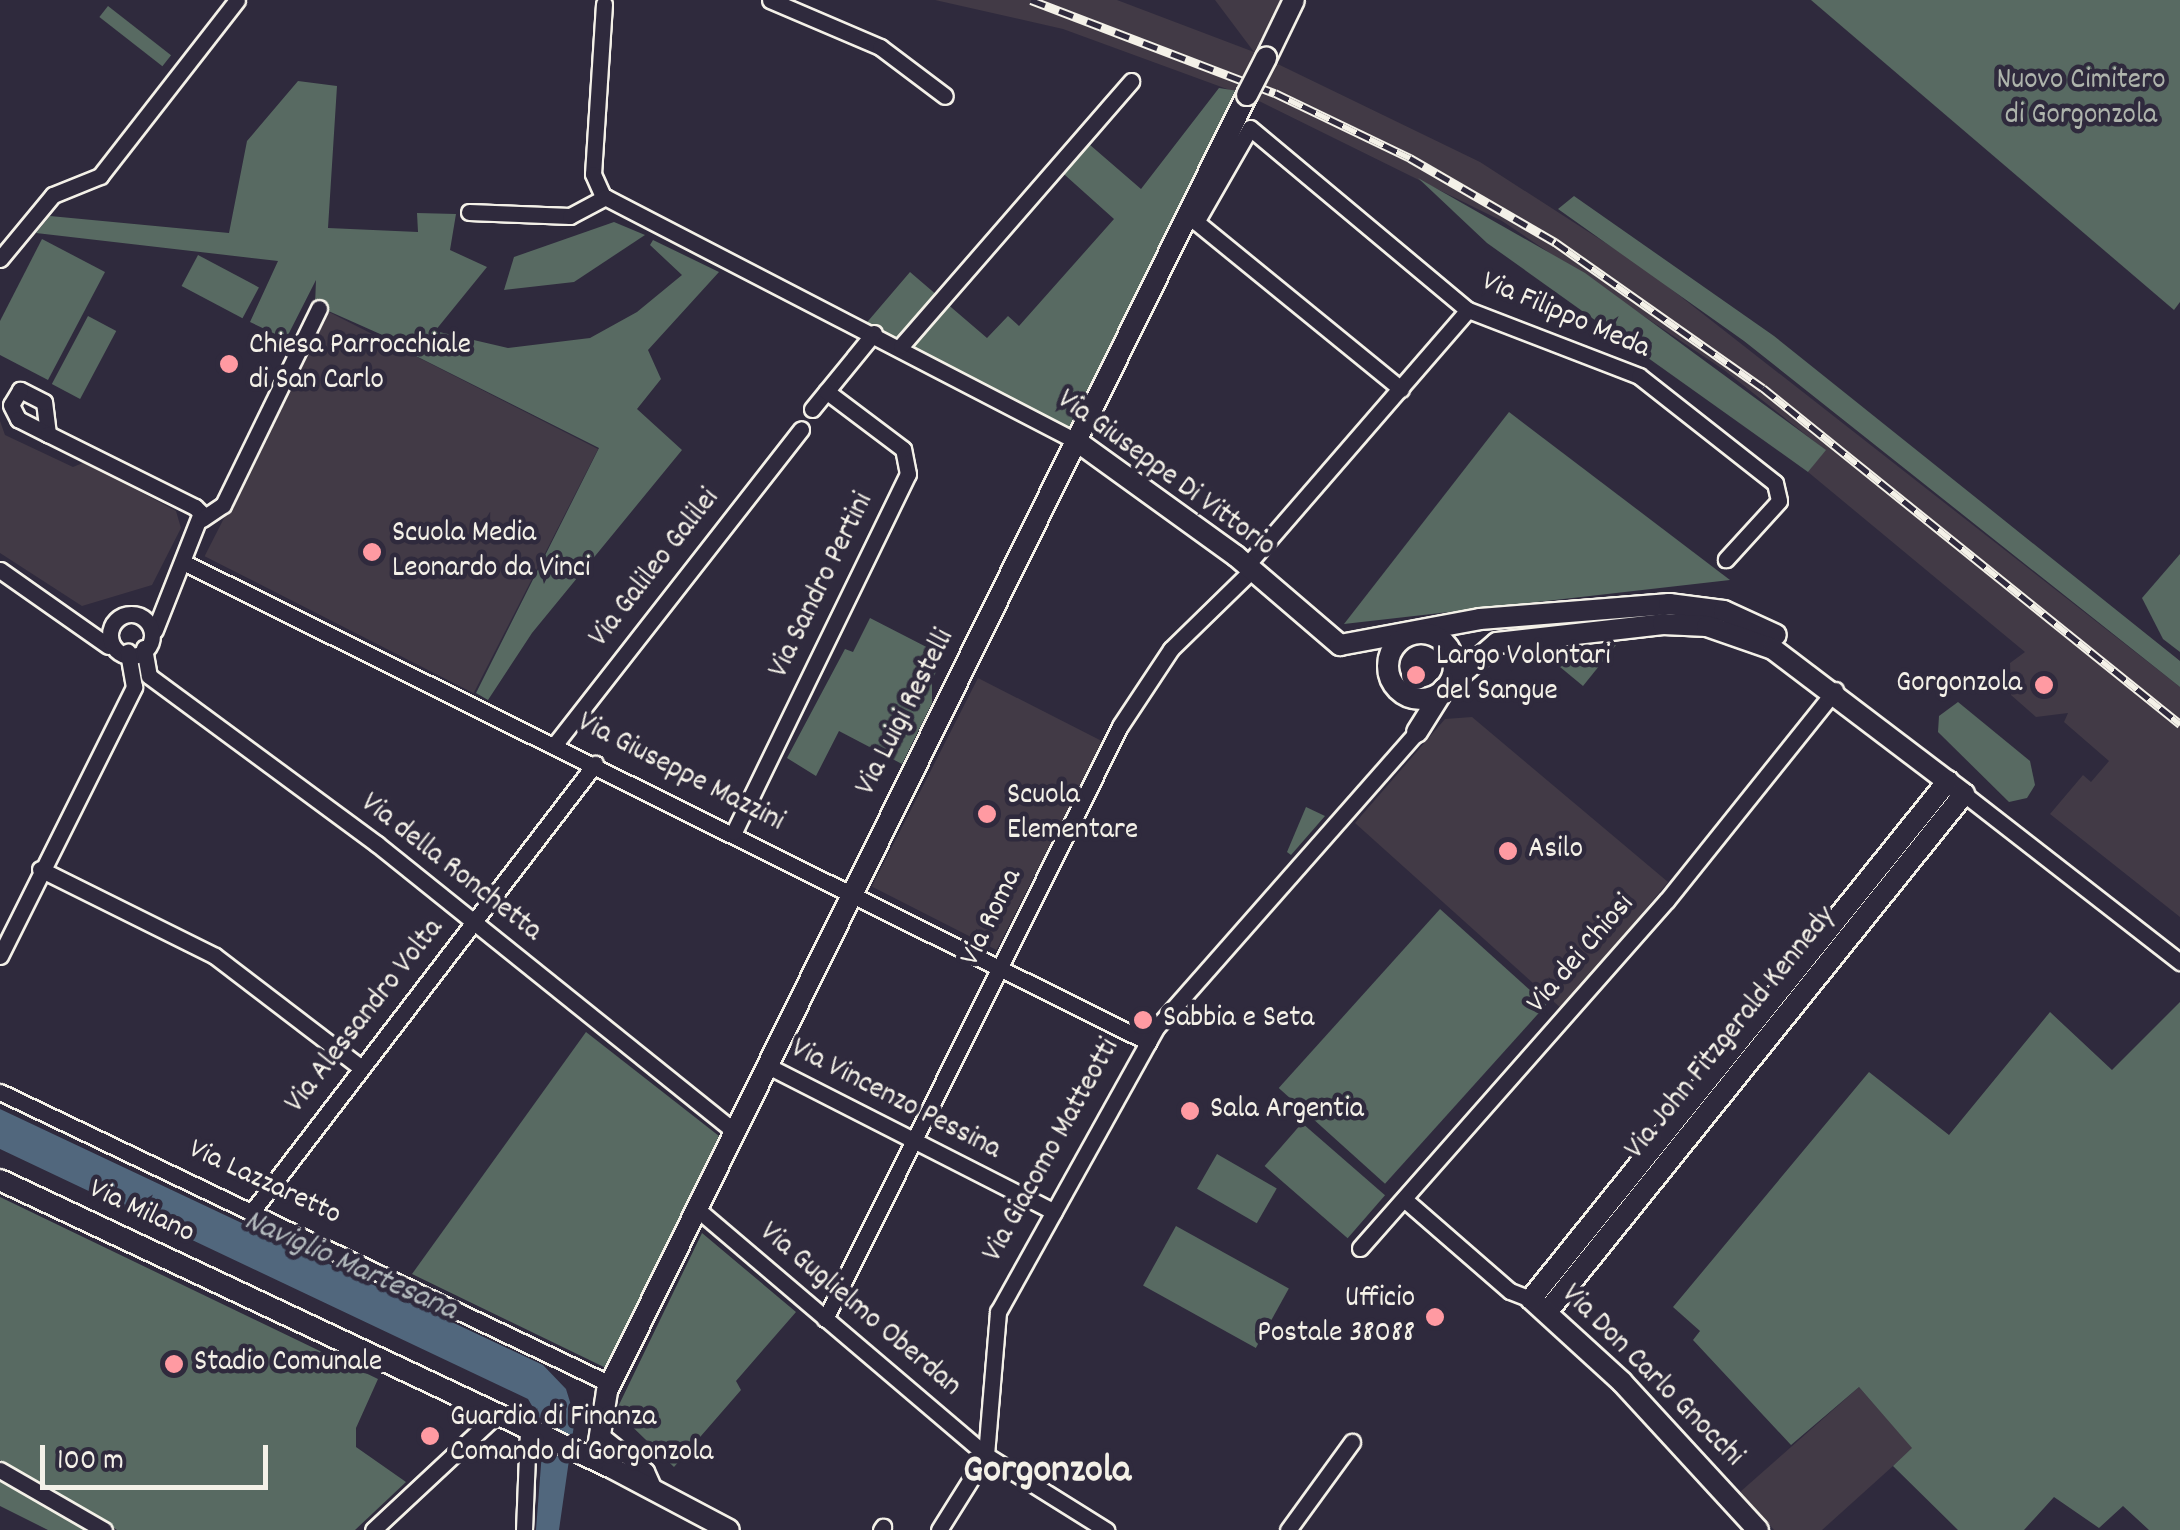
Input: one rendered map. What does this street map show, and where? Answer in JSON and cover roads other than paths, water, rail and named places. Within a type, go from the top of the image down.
[{"type":"street","points":[[0,260],[53,196],[100,176],[237,0]]},
{"type":"street","points":[[770,0],[880,47],[945,96]]},
{"type":"street","name":"Via Luigi Restelli","points":[[587,1456],[598,1433],[610,1384],[849,890],[1078,442],[1294,0]]},
{"type":"street","points":[[470,212],[570,216],[605,198],[593,174],[605,1]]},
{"type":"street","points":[[901,346],[1131,81]]},
{"type":"street","name":"Via Filippo Meda","points":[[1401,389],[1196,222],[1250,128],[1468,310],[1639,376],[1775,483],[1779,501],[1726,559]]},
{"type":"street","name":"Via Giuseppe Di Vittorio","points":[[605,198],[901,346],[1078,442],[1250,568],[1331,640],[1342,645],[1412,635]]},
{"type":"street","points":[[0,956],[134,687],[136,650],[156,630],[202,519],[223,505],[319,308]]},
{"type":"street","name":"Via Roma","points":[[825,1319],[1127,714],[1178,642],[1250,568],[1468,310]]},
{"type":"street","points":[[812,409],[874,333]]},
{"type":"street","name":"Via Sandro Pertini","points":[[734,832],[908,474],[904,450],[826,391]]},
{"type":"street","name":"Via Galileo Galilei","points":[[556,743],[800,430]]},
{"type":"street","points":[[48,434],[194,507],[202,519]]},
{"type":"street","name":"Via Giuseppe Mazzini","points":[[184,562],[556,743],[1148,1042]]},
{"type":"street","points":[[0,570],[108,646],[136,650]]},
{"type":"street","points":[[76,620],[114,624],[132,618],[171,588]]},
{"type":"street","points":[[1835,690],[1750,636],[1684,624],[1512,639],[1472,663],[1444,689],[1414,698],[1392,682],[1390,654],[1412,635],[1446,624],[1701,606],[1768,630],[1956,788],[2180,962]]},
{"type":"street","points":[[132,618],[148,619],[156,630]]},
{"type":"street","points":[[108,646],[114,624]]},
{"type":"street","points":[[1412,635],[1431,635],[1448,648],[1454,668],[1416,732]]},
{"type":"street","name":"Via della Ronchetta","points":[[136,650],[150,676],[474,921],[734,1131]]},
{"type":"street","name":"Via dei Chiosi","points":[[1360,1248],[1672,894],[1835,690]]},
{"type":"street","name":"Via Giacomo Matteotti","points":[[986,1455],[993,1326],[1148,1042],[1416,732]]},
{"type":"street","name":"Via Alessandro Volta","points":[[254,1208],[595,764]]},
{"type":"street","name":"Via John Fitzgerald Kennedy","points":[[1539,1306],[1956,788]]},
{"type":"street","points":[[40,870],[199,946],[360,1067]]},
{"type":"street","name":"Via Vincenzo Pessina","points":[[766,1065],[1054,1212]]},
{"type":"street","name":"Via Lazzaretto","points":[[0,1092],[254,1208],[610,1384]]},
{"type":"street","name":"Via Milano","points":[[0,1180],[494,1417],[587,1456],[729,1530]]},
{"type":"street","name":"Via Don Carlo Gnocchi","points":[[1404,1199],[1510,1290],[1539,1306],[1622,1382],[1758,1530]]},
{"type":"street","name":"Via Guglielmo Oberdan","points":[[697,1209],[986,1455],[1106,1530]]},
{"type":"street","points":[[373,1530],[494,1417]]},
{"type":"street","points":[[598,1433],[646,1471],[654,1491]]},
{"type":"street","points":[[524,1530],[535,1434]]},
{"type":"street","points":[[1288,1530],[1352,1442]]},
{"type":"street","points":[[939,1530],[986,1455]]},
{"type":"street","points":[[0,1470],[104,1530]]},
{"type":"water","points":[[0,1109],[543,1365],[566,1389],[575,1418],[559,1530],[536,1530],[544,1426],[528,1399],[0,1149]]},
{"type":"railway","points":[[1031,0],[1275,93],[1410,158],[1555,242],[1763,388],[2180,724]]},
{"type":"place","name":"Chiesa Parrocchiale di San Carlo","points":[[229,364]]},
{"type":"place","name":"Scuola Media Leonardo da Vinci","points":[[372,552]]},
{"type":"place","name":"Largo Volontari del Sangue","points":[[1416,675]]},
{"type":"place","name":"Gorgonzola","points":[[2044,685]]},
{"type":"place","name":"Scuola Elementare","points":[[987,814]]},
{"type":"place","name":"Asilo","points":[[1508,851]]},
{"type":"place","name":"Sabbia e Seta","points":[[1143,1020]]},
{"type":"place","name":"Sala Argentia","points":[[1190,1111]]},
{"type":"place","name":"Ufficio Postale 38088","points":[[1435,1317]]},
{"type":"place","name":"Stadio Comunale","points":[[174,1364]]},
{"type":"place","name":"Guardia di Finanza Comando di Gorgonzola","points":[[430,1436]]},
{"type":"district","name":"Gorgonzola","points":[[1047,1473]]},
{"type":"park label","name":"Nuovo Cimitero di Gorgonzola","points":[[2081,99]]},
{"type":"water label","name":"Naviglio Martesana","points":[[350,1267]]}]
